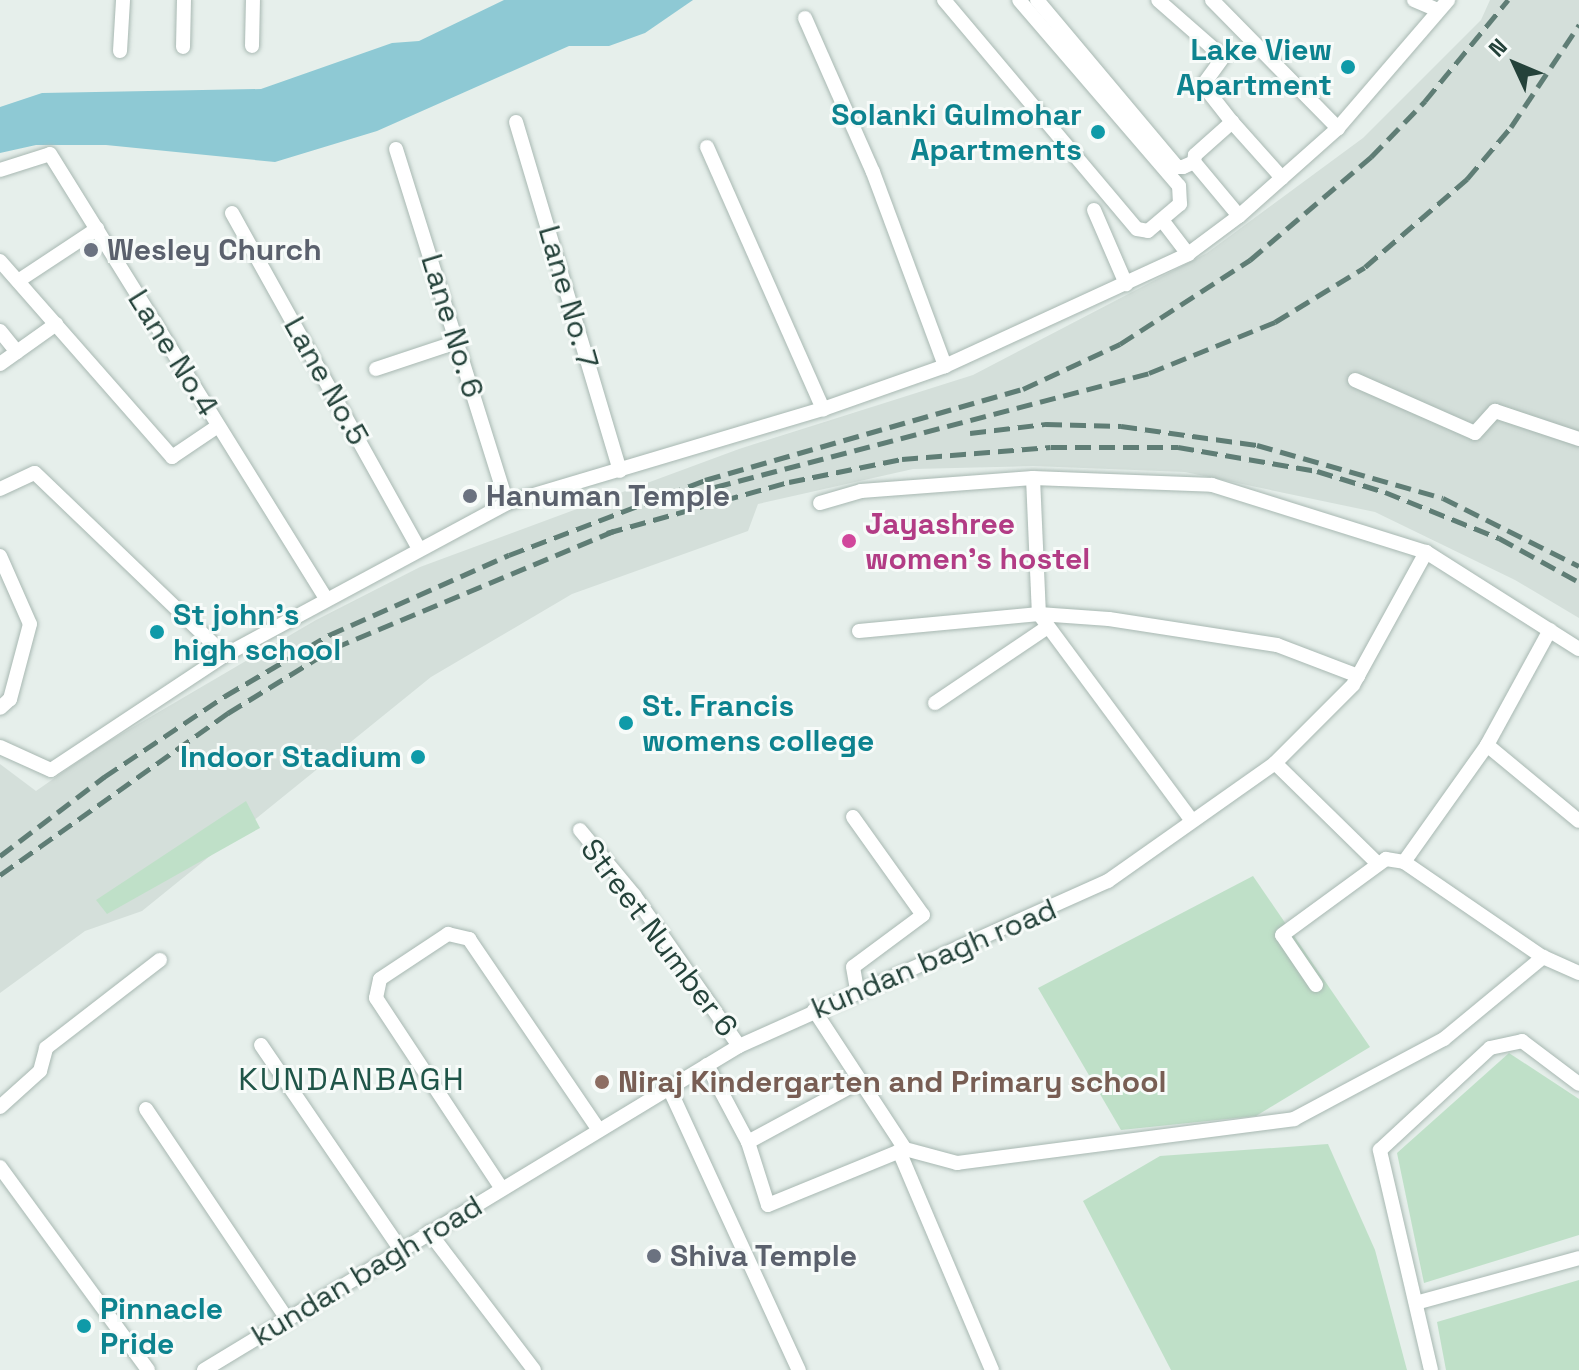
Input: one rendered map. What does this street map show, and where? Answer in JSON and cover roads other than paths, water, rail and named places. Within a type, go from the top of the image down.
[{"type":"street","points":[[120,51],[123,0]]},
{"type":"street","points":[[183,47],[184,0]]},
{"type":"street","points":[[252,46],[253,0]]},
{"type":"street","points":[[944,0],[1137,229],[1148,231],[1180,204],[1179,186],[1019,0]]},
{"type":"street","points":[[1037,0],[1177,167],[1194,162]]},
{"type":"street","points":[[1158,0],[1223,57],[1203,85],[1282,178]]},
{"type":"street","points":[[1212,0],[1338,128]]},
{"type":"street","points":[[1414,0],[1435,9]]},
{"type":"street","points":[[0,747],[51,770],[225,655],[325,597],[507,503],[823,409],[945,366],[1188,254],[1239,216],[1338,128],[1435,9],[1448,0]]},
{"type":"street","points":[[805,18],[873,172],[945,366]]},
{"type":"street","name":"Lane No. 7","points":[[516,122],[620,471]]},
{"type":"street","points":[[1232,122],[1195,155],[1194,162],[1239,216]]},
{"type":"street","points":[[707,147],[823,409]]},
{"type":"street","name":"Lane No. 6","points":[[396,149],[507,503]]},
{"type":"street","name":"Lane No.4","points":[[0,170],[50,154],[325,597]]},
{"type":"street","points":[[1094,210],[1126,284]]},
{"type":"street","name":"Lane No.5","points":[[232,213],[419,549]]},
{"type":"street","points":[[1162,220],[1188,254]]},
{"type":"street","points":[[18,281],[97,229]]},
{"type":"street","points":[[0,261],[172,457],[218,426]]},
{"type":"street","points":[[0,364],[56,324]]},
{"type":"street","points":[[0,331],[17,352]]},
{"type":"street","points":[[376,369],[457,342]]},
{"type":"street","points":[[1355,380],[1475,433],[1495,411],[1577,434]]},
{"type":"street","points":[[0,489],[35,473],[225,655]]},
{"type":"street","points":[[1033,478],[1039,614],[1046,628],[1192,821]]},
{"type":"street","points":[[820,503],[861,491],[1033,478],[1212,485],[1426,552],[1579,649]]},
{"type":"street","name":"kundan bagh road","points":[[204,1370],[739,1046],[857,990],[986,939],[1108,881],[1275,763],[1358,676],[1426,552]]},
{"type":"street","points":[[0,556],[30,624],[10,699],[0,708]]},
{"type":"street","points":[[859,631],[1039,614],[1137,622],[1277,645],[1358,676]]},
{"type":"street","points":[[935,703],[1046,628]]},
{"type":"street","points":[[1404,862],[1487,745],[1550,630]]},
{"type":"street","points":[[1487,745],[1579,821]]},
{"type":"street","points":[[1275,763],[1382,862]]},
{"type":"street","points":[[853,817],[923,915],[853,967],[857,990]]},
{"type":"street","name":"Street Number 6","points":[[580,830],[634,895],[739,1046]]},
{"type":"street","points":[[1316,985],[1282,935],[1382,862],[1404,862],[1543,957],[1579,973]]},
{"type":"street","points":[[502,1189],[376,998],[380,979],[448,934],[469,939],[599,1130]]},
{"type":"street","points":[[707,1065],[748,1142],[768,1205],[902,1150],[957,1163],[1294,1119],[1444,1039],[1543,957]]},
{"type":"street","points":[[0,1107],[40,1071],[46,1048],[160,960]]},
{"type":"street","points":[[814,1010],[902,1150],[992,1370]]},
{"type":"street","points":[[1431,1370],[1380,1150],[1490,1048],[1522,1041],[1579,1084]]},
{"type":"street","points":[[261,1045],[400,1249]]},
{"type":"street","points":[[748,1142],[861,1081]]},
{"type":"street","points":[[669,1088],[799,1370]]},
{"type":"street","points":[[146,1109],[288,1320]]},
{"type":"street","points":[[0,1167],[148,1370]]},
{"type":"street","points":[[429,1232],[534,1370]]},
{"type":"street","points":[[1416,1303],[1579,1258]]},
{"type":"water","points":[[504,0],[693,0],[645,33],[609,46],[569,46],[377,131],[275,162],[106,145],[36,145],[0,153],[0,107],[42,93],[261,89],[392,43],[419,41]]},
{"type":"railway","points":[[0,856],[104,777],[225,696],[329,635],[509,555],[705,480],[1023,389],[1120,344],[1250,260],[1371,157],[1425,101],[1508,0]]},
{"type":"railway","points":[[715,487],[1149,373],[1275,322],[1365,267],[1467,179],[1511,127],[1579,25]]},
{"type":"railway","points":[[970,433],[1046,424],[1121,426],[1257,445],[1443,498],[1579,566]]},
{"type":"railway","points":[[607,533],[789,482],[902,459],[1051,447],[1178,447],[1317,471],[1385,492],[1499,538],[1579,582]]},
{"type":"railway","points":[[0,875],[228,713],[334,648],[618,529]]},
{"type":"place","name":"Lake View Apartment","points":[[1348,67]]},
{"type":"place","name":"Solanki Gulmohar Apartments","points":[[1098,132]]},
{"type":"place","name":"Wesley Church","points":[[91,250]]},
{"type":"place","name":"Hanuman Temple","points":[[470,496]]},
{"type":"place","name":"Jayashree women's hostel","points":[[849,541]]},
{"type":"place","name":"St john's high school","points":[[157,632]]},
{"type":"place","name":"St. Francis womens college","points":[[626,723]]},
{"type":"place","name":"Indoor Stadium","points":[[418,757]]},
{"type":"place","name":"Niraj Kindergarten and Primary school","points":[[602,1082]]},
{"type":"place","name":"Shiva Temple","points":[[654,1256]]},
{"type":"place","name":"Pinnacle Pride","points":[[84,1326]]},
{"type":"district","name":"KUNDANBAGH","points":[[352,1079]]}]
